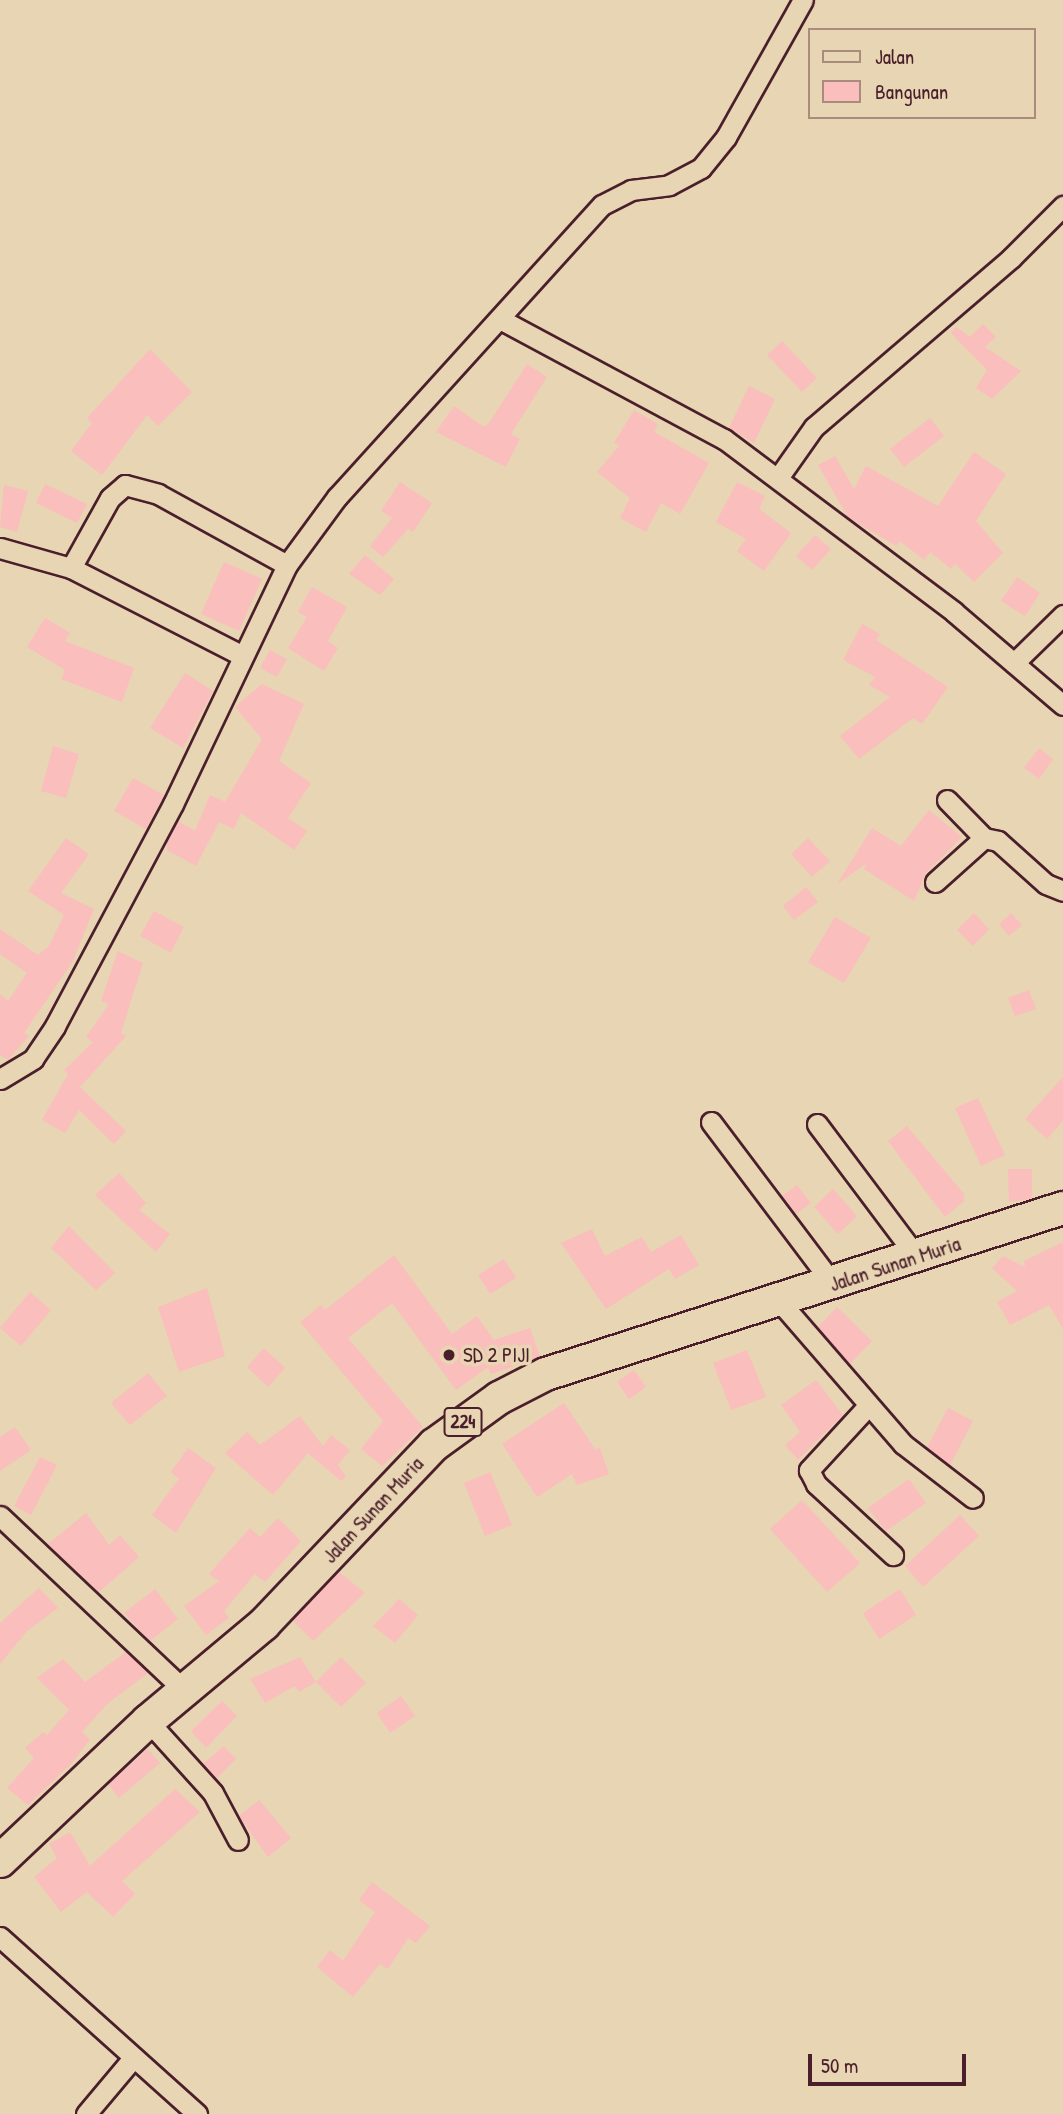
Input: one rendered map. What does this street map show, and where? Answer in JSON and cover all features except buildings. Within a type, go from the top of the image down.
[{"type":"main road","name":"Jalan Sunan Muria","points":[[0,1861],[148,1721],[264,1624],[434,1445],[499,1398],[545,1374],[780,1302],[1063,1208]]},
{"type":"street","points":[[0,1079],[33,1059],[55,1026],[207,737],[241,655],[287,565],[337,497],[602,205],[631,190],[669,185],[701,169],[726,137],[803,0]]},
{"type":"street","points":[[778,478],[831,411],[994,273],[1063,206]]},
{"type":"street","points":[[500,319],[724,439],[778,478],[1014,663],[1063,705]]},
{"type":"street","points":[[71,568],[110,498],[125,485],[158,494],[287,565]]},
{"type":"street","points":[[0,548],[71,568],[241,655]]},
{"type":"street","points":[[1014,663],[1063,615]]},
{"type":"street","points":[[947,800],[984,838],[998,841],[1046,884],[1063,891]]},
{"type":"street","points":[[935,882],[984,838]]},
{"type":"street","points":[[711,1122],[834,1284]]},
{"type":"street","points":[[817,1124],[918,1257]]},
{"type":"street","points":[[780,1302],[867,1407],[903,1444],[974,1498]]},
{"type":"street","points":[[867,1407],[809,1471],[817,1484],[893,1555]]},
{"type":"street","points":[[0,1516],[185,1691]]},
{"type":"street","points":[[148,1721],[214,1793],[238,1840]]},
{"type":"street","points":[[0,1937],[197,2114]]},
{"type":"street","points":[[86,2114],[134,2058]]},
{"type":"place","name":"SD 2 PIJI","points":[[449,1355]]}]
